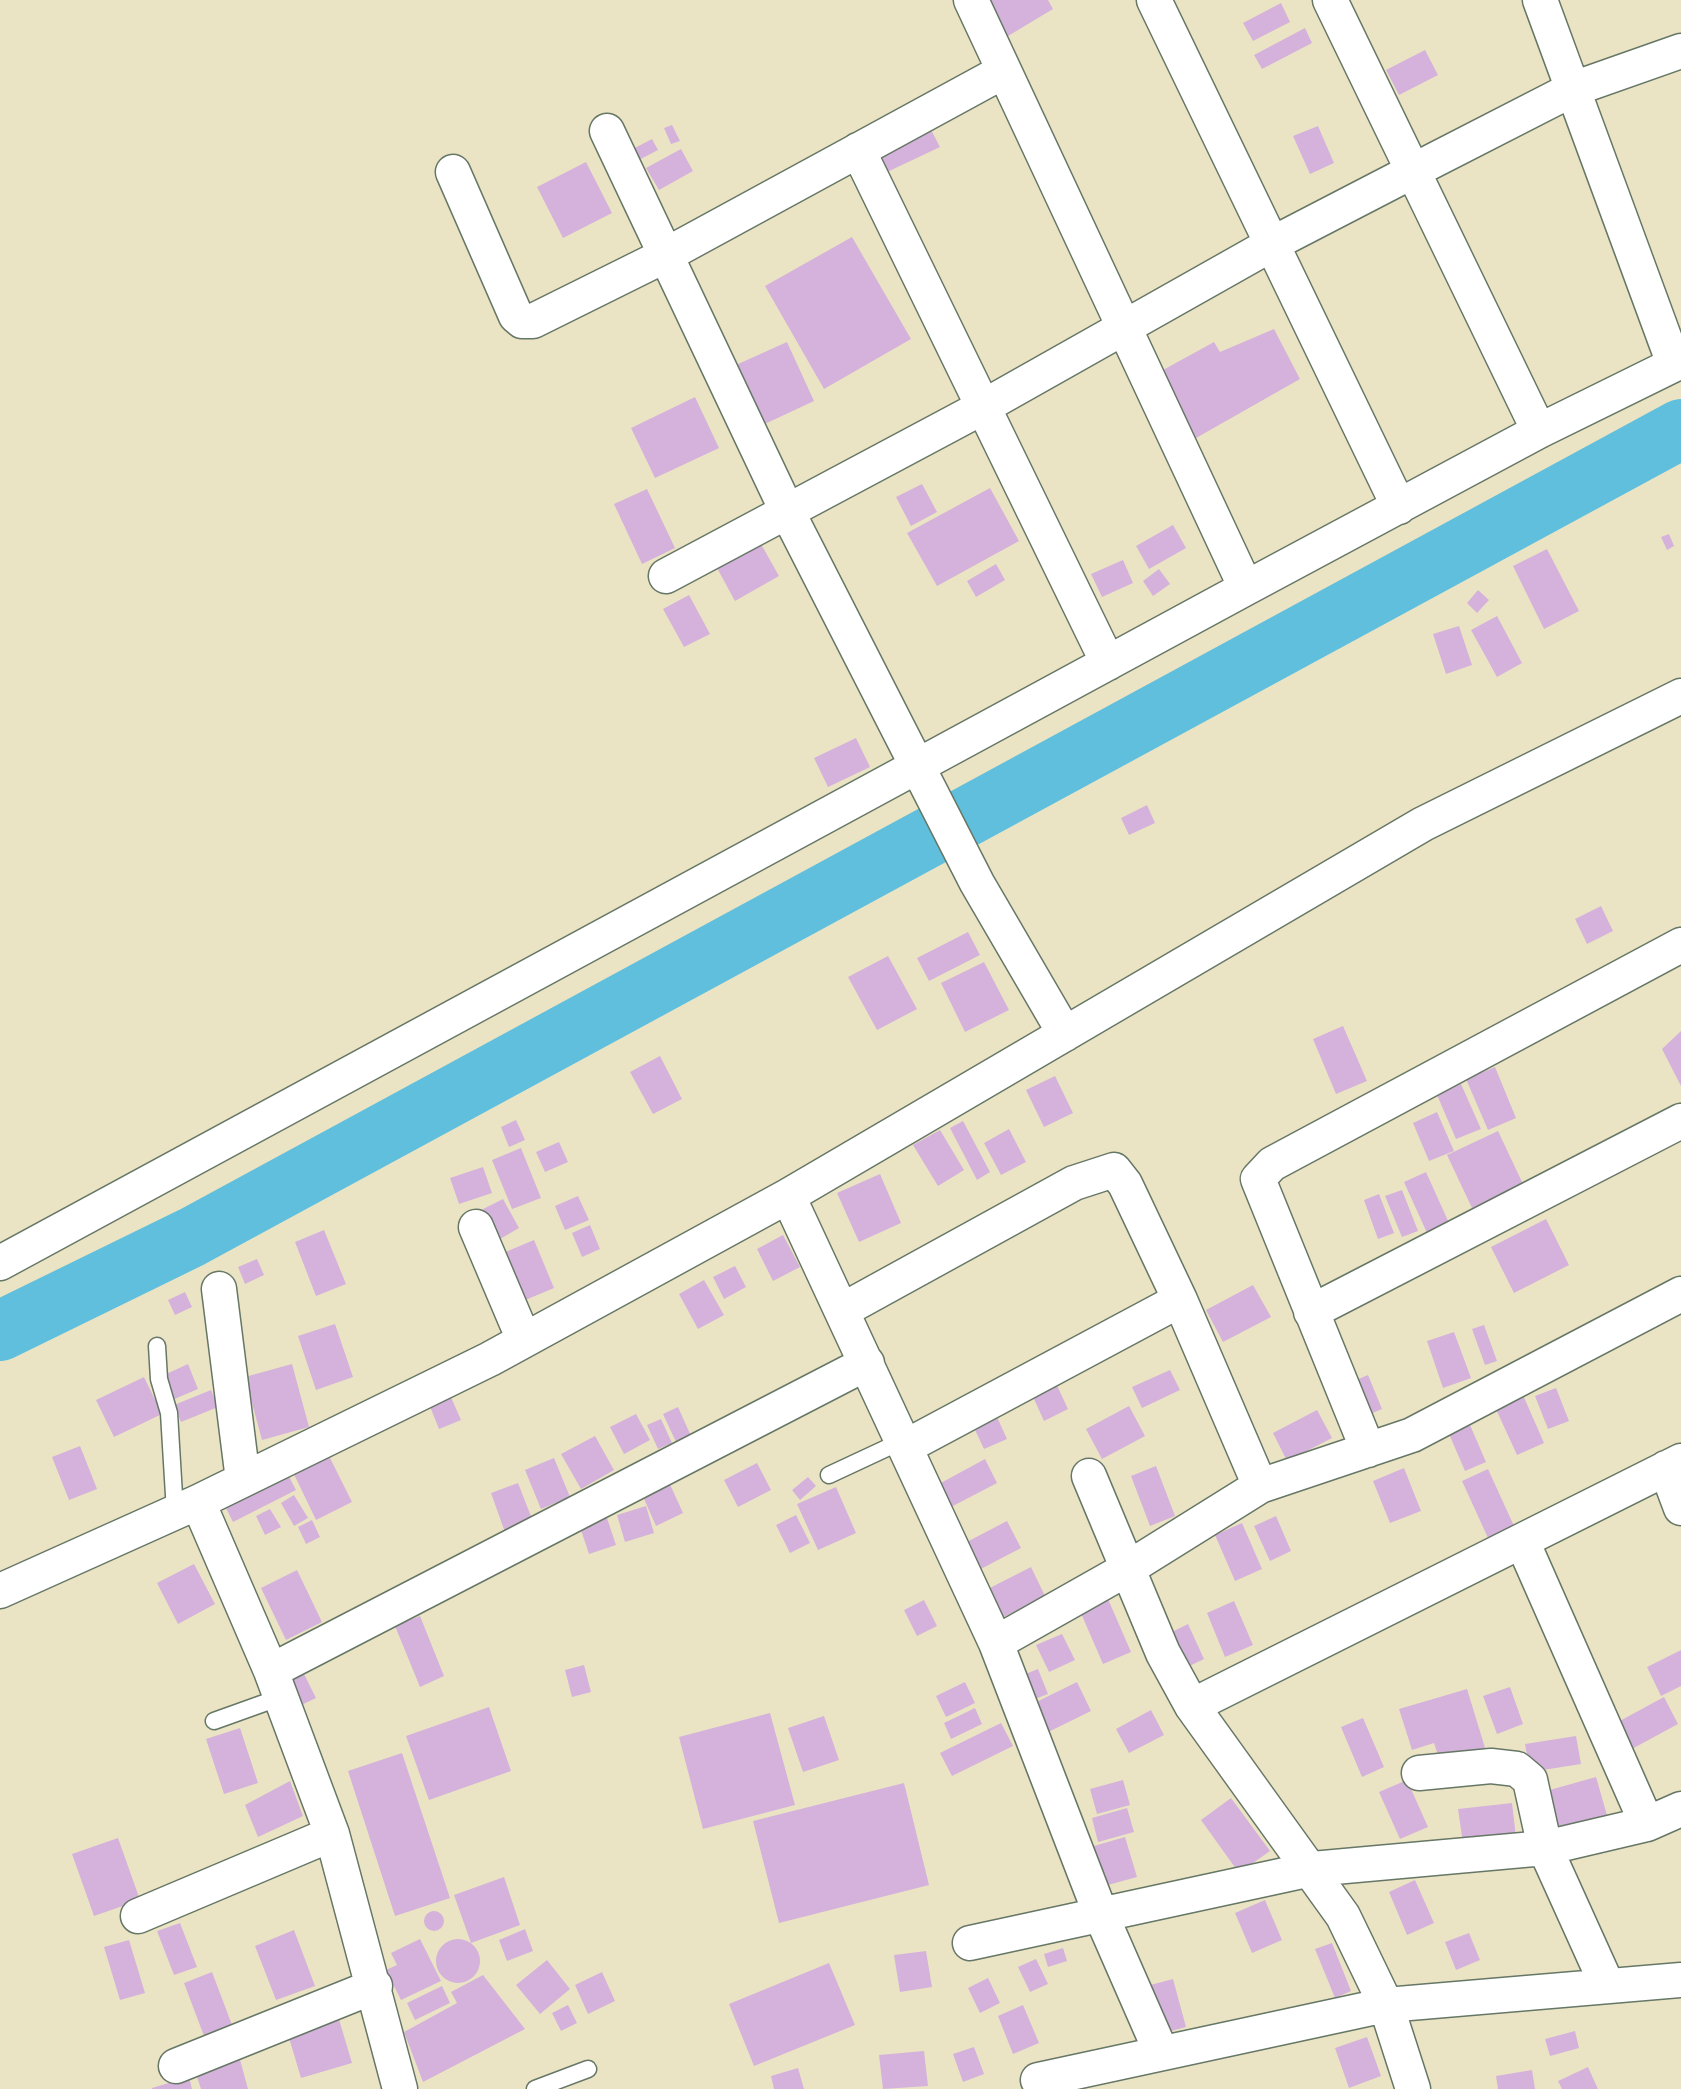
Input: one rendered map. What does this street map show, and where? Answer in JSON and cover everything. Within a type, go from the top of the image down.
[{"type":"street","points":[[971,0],[1246,588]]},
{"type":"street","points":[[1154,0],[1399,507]]},
{"type":"street","points":[[1330,0],[1539,431]]},
{"type":"street","points":[[0,1263],[1246,588],[1539,431],[1677,362],[1540,0]]},
{"type":"street","points":[[666,576],[983,407],[1123,325],[1272,244],[1413,171],[1573,89],[1681,51]]},
{"type":"street","points":[[453,172],[516,316],[522,321],[533,321],[666,255],[1004,71]]},
{"type":"street","points":[[607,131],[788,513],[977,883],[1065,1034]]},
{"type":"street","points":[[858,150],[1108,663]]},
{"type":"street","points":[[0,1591],[243,1480],[524,1340],[788,1196],[1423,824],[1681,696]]},
{"type":"street","points":[[1368,1450],[1258,1179],[1272,1164],[1681,945]]},
{"type":"street","points":[[1311,1312],[1681,1121]]},
{"type":"street","points":[[843,1310],[1074,1183],[1114,1170],[1125,1184],[1180,1300],[1260,1486]]},
{"type":"street","points":[[788,1196],[906,1443],[996,1643],[1101,1915],[1161,2052]]},
{"type":"street","points":[[476,1227],[524,1340]]},
{"type":"street","points":[[219,1289],[243,1480]]},
{"type":"street","points":[[996,1643],[1127,1569],[1260,1486],[1412,1435],[1681,1294]]},
{"type":"street","points":[[906,1443],[1180,1300]]},
{"type":"street","points":[[276,1684],[867,1363]]},
{"type":"street","points":[[1192,1706],[1673,1465],[1681,1508]]},
{"type":"street","points":[[1089,1476],[1163,1653],[1192,1706],[1343,1916],[1386,2005],[1413,2089]]},
{"type":"street","points":[[186,1507],[276,1684],[332,1834],[400,2089]]},
{"type":"street","points":[[1522,1541],[1647,1824]]},
{"type":"street","points":[[1419,1773],[1491,1766],[1517,1769],[1530,1780],[1545,1848],[1607,1985]]},
{"type":"street","points":[[970,1943],[1312,1869],[1545,1848],[1647,1824],[1681,1809]]},
{"type":"street","points":[[138,1916],[332,1834]]},
{"type":"street","points":[[1038,2080],[1386,2005],[1681,1980]]},
{"type":"street","points":[[176,2066],[375,1986]]},
{"type":"lane","points":[[157,1346],[159,1379],[169,1413],[186,1507]]},
{"type":"lane","points":[[829,1475],[906,1443]]},
{"type":"lane","points":[[214,1721],[276,1684]]},
{"type":"lane","points":[[535,2089],[588,2069]]},
{"type":"building","points":[[989,0],[1048,0],[1053,9],[1003,39]]},
{"type":"building","points":[[1281,3],[1290,22],[1253,41],[1243,23]]},
{"type":"building","points":[[1305,28],[1312,43],[1262,69],[1254,55]]},
{"type":"building","points":[[1425,50],[1438,75],[1399,95],[1386,70]]},
{"type":"building","points":[[928,124],[940,147],[885,173],[874,151]]},
{"type":"building","points":[[672,125],[680,141],[671,144],[664,128]]},
{"type":"building","points":[[1318,126],[1334,163],[1310,174],[1293,136]]},
{"type":"building","points":[[652,139],[658,150],[635,162],[629,151]]},
{"type":"building","points":[[681,149],[693,171],[659,190],[646,168]]},
{"type":"building","points":[[586,162],[612,213],[563,238],[537,187]]},
{"type":"building","points":[[852,237],[911,339],[824,389],[765,286]]},
{"type":"building","points":[[1274,329],[1300,379],[1189,442],[1154,375],[1214,342],[1220,352]]},
{"type":"building","points":[[787,342],[814,401],[754,429],[727,369]]},
{"type":"building","points":[[695,397],[719,448],[655,478],[631,428]]},
{"type":"building","points":[[922,484],[937,512],[911,526],[896,497]]},
{"type":"building","points":[[990,488],[1019,541],[937,586],[907,533]]},
{"type":"building","points":[[647,489],[675,548],[642,564],[614,504]]},
{"type":"building","points":[[1173,525],[1186,548],[1149,569],[1136,546]]},
{"type":"building","points":[[1669,534],[1674,546],[1667,550],[1661,537]]},
{"type":"building","points":[[761,544],[779,576],[735,601],[717,568]]},
{"type":"building","points":[[1547,549],[1579,611],[1544,629],[1513,566]]},
{"type":"building","points":[[1123,560],[1133,583],[1102,597],[1091,574]]},
{"type":"building","points":[[996,564],[1005,580],[976,597],[967,581]]},
{"type":"building","points":[[1159,569],[1170,584],[1153,596],[1143,581]]},
{"type":"building","points":[[1478,590],[1489,600],[1477,613],[1467,603]]},
{"type":"building","points":[[689,595],[710,634],[684,647],[663,609]]},
{"type":"building","points":[[1497,616],[1522,663],[1497,677],[1471,630]]},
{"type":"building","points":[[1459,626],[1472,665],[1446,674],[1433,634]]},
{"type":"building","points":[[856,738],[870,767],[828,787],[814,758]]},
{"type":"building","points":[[1147,805],[1155,823],[1129,835],[1121,818]]},
{"type":"building","points":[[1601,906],[1613,931],[1587,944],[1575,919]]},
{"type":"building","points":[[968,932],[980,955],[929,981],[917,958]]},
{"type":"building","points":[[888,956],[917,1009],[877,1030],[848,977]]},
{"type":"building","points":[[984,962],[1009,1010],[965,1032],[941,983]]},
{"type":"building","points":[[1343,1026],[1367,1081],[1336,1094],[1313,1039]]},
{"type":"building","points":[[1681,1031],[1681,1086],[1662,1049]]},
{"type":"building","points":[[660,1056],[682,1099],[653,1114],[630,1072]]},
{"type":"building","points":[[1495,1067],[1516,1118],[1488,1130],[1466,1079]]},
{"type":"building","points":[[1055,1076],[1073,1113],[1044,1127],[1026,1090]]},
{"type":"building","points":[[1461,1084],[1481,1129],[1456,1139],[1437,1095]]},
{"type":"building","points":[[1437,1112],[1454,1151],[1429,1161],[1413,1123]]},
{"type":"building","points":[[516,1120],[525,1140],[509,1147],[501,1127]]},
{"type":"building","points":[[963,1121],[990,1172],[977,1180],[950,1128]]},
{"type":"building","points":[[1009,1129],[1026,1162],[1001,1175],[984,1143]]},
{"type":"building","points":[[940,1130],[964,1170],[938,1186],[913,1145]]},
{"type":"building","points":[[1498,1131],[1523,1184],[1472,1208],[1447,1155]]},
{"type":"building","points":[[559,1142],[568,1162],[545,1172],[536,1152]]},
{"type":"building","points":[[521,1148],[541,1198],[512,1209],[492,1160]]},
{"type":"building","points":[[483,1167],[492,1193],[459,1204],[450,1178]]},
{"type":"building","points":[[1426,1172],[1449,1223],[1427,1233],[1404,1182]]},
{"type":"building","points":[[880,1174],[901,1223],[859,1242],[837,1193]]},
{"type":"building","points":[[1402,1190],[1418,1231],[1402,1237],[1385,1196]]},
{"type":"building","points":[[1379,1194],[1394,1233],[1378,1239],[1364,1200]]},
{"type":"building","points":[[578,1196],[589,1220],[565,1230],[555,1206]]},
{"type":"building","points":[[503,1199],[519,1228],[500,1239],[483,1209]]},
{"type":"building","points":[[1546,1219],[1569,1265],[1514,1293],[1491,1247]]},
{"type":"building","points":[[590,1225],[600,1249],[582,1257],[572,1233]]},
{"type":"building","points":[[324,1230],[346,1284],[316,1296],[295,1242]]},
{"type":"building","points":[[783,1235],[800,1267],[773,1281],[757,1249]]},
{"type":"building","points":[[534,1240],[554,1288],[523,1301],[503,1253]]},
{"type":"building","points":[[257,1259],[264,1275],[245,1284],[238,1267]]},
{"type":"building","points":[[735,1266],[746,1287],[724,1299],[713,1277]]},
{"type":"building","points":[[704,1280],[724,1315],[698,1329],[679,1294]]},
{"type":"building","points":[[1253,1285],[1271,1317],[1223,1342],[1206,1310]]},
{"type":"building","points":[[185,1292],[192,1307],[175,1315],[168,1300]]},
{"type":"building","points":[[335,1324],[353,1377],[316,1390],[298,1336]]},
{"type":"building","points":[[1484,1325],[1497,1361],[1485,1365],[1472,1329]]},
{"type":"building","points":[[1454,1332],[1471,1378],[1443,1388],[1427,1341]]},
{"type":"building","points":[[188,1364],[198,1389],[172,1400],[162,1376]]},
{"type":"building","points":[[292,1364],[309,1427],[262,1440],[245,1377]]},
{"type":"building","points":[[1170,1370],[1180,1390],[1142,1408],[1132,1387]]},
{"type":"building","points":[[1368,1375],[1382,1409],[1361,1418],[1347,1384]]},
{"type":"building","points":[[144,1377],[162,1414],[114,1437],[96,1400]]},
{"type":"building","points":[[1053,1377],[1068,1409],[1044,1421],[1029,1388]]},
{"type":"building","points":[[1556,1388],[1569,1421],[1548,1429],[1535,1396]]},
{"type":"building","points":[[211,1390],[218,1407],[181,1422],[174,1405]]},
{"type":"building","points":[[450,1395],[461,1420],[439,1429],[429,1404]]},
{"type":"building","points":[[1523,1395],[1544,1443],[1517,1455],[1495,1407]]},
{"type":"building","points":[[992,1406],[1007,1439],[984,1449],[969,1417]]},
{"type":"building","points":[[1129,1406],[1145,1436],[1102,1459],[1086,1429]]},
{"type":"building","points":[[678,1407],[691,1436],[676,1442],[663,1414]]},
{"type":"building","points":[[1317,1410],[1332,1438],[1287,1461],[1273,1433]]},
{"type":"building","points":[[636,1414],[650,1440],[624,1454],[610,1427]]},
{"type":"building","points":[[1467,1418],[1486,1462],[1465,1471],[1446,1427]]},
{"type":"building","points":[[661,1419],[672,1443],[658,1449],[647,1425]]},
{"type":"building","points":[[595,1436],[614,1470],[581,1489],[561,1454]]},
{"type":"building","points":[[80,1446],[97,1489],[69,1500],[52,1457]]},
{"type":"building","points":[[326,1450],[352,1502],[316,1520],[291,1468]]},
{"type":"building","points":[[554,1458],[570,1497],[541,1509],[525,1470]]},
{"type":"building","points":[[985,1459],[997,1483],[951,1507],[939,1484]]},
{"type":"building","points":[[757,1463],[771,1490],[738,1507],[724,1480]]},
{"type":"building","points":[[1156,1466],[1175,1516],[1150,1526],[1131,1476]]},
{"type":"building","points":[[284,1467],[296,1490],[233,1522],[221,1498]]},
{"type":"building","points":[[1404,1468],[1421,1511],[1390,1523],[1373,1481]]},
{"type":"building","points":[[1488,1469],[1514,1526],[1488,1538],[1462,1481]]},
{"type":"building","points":[[808,1477],[816,1486],[800,1500],[792,1490]]},
{"type":"building","points":[[668,1480],[683,1513],[656,1526],[641,1492]]},
{"type":"building","points":[[518,1483],[534,1524],[506,1535],[491,1493]]},
{"type":"building","points":[[836,1487],[856,1533],[818,1550],[797,1504]]},
{"type":"building","points":[[294,1495],[308,1518],[294,1526],[281,1503]]},
{"type":"building","points":[[646,1506],[654,1533],[625,1542],[617,1515]]},
{"type":"building","points":[[270,1509],[281,1527],[265,1535],[256,1516]]},
{"type":"building","points":[[605,1512],[616,1545],[589,1554],[578,1521]]},
{"type":"building","points":[[796,1515],[810,1543],[790,1553],[776,1525]]},
{"type":"building","points":[[1276,1516],[1291,1551],[1270,1561],[1254,1526]]},
{"type":"building","points":[[312,1520],[320,1537],[306,1544],[298,1527]]},
{"type":"building","points":[[1007,1521],[1021,1548],[975,1572],[961,1545]]},
{"type":"building","points":[[1242,1523],[1262,1569],[1235,1581],[1215,1535]]},
{"type":"building","points":[[194,1564],[215,1604],[178,1624],[157,1583]]},
{"type":"building","points":[[1031,1567],[1045,1596],[994,1622],[980,1593]]},
{"type":"building","points":[[297,1570],[322,1622],[286,1640],[261,1588]]},
{"type":"building","points":[[1108,1599],[1131,1652],[1103,1664],[1080,1611]]},
{"type":"building","points":[[924,1600],[937,1626],[917,1636],[904,1610]]},
{"type":"building","points":[[1234,1601],[1253,1645],[1225,1657],[1207,1613]]},
{"type":"building","points":[[420,1616],[444,1676],[420,1687],[395,1626]]},
{"type":"building","points":[[1188,1624],[1204,1659],[1179,1671],[1162,1637]]},
{"type":"building","points":[[1062,1634],[1075,1660],[1049,1672],[1036,1645]]},
{"type":"building","points":[[1681,1650],[1681,1686],[1661,1696],[1647,1667]]},
{"type":"building","points":[[584,1665],[591,1692],[572,1697],[565,1670]]},
{"type":"building","points":[[1038,1669],[1048,1694],[1022,1704],[1013,1679]]},
{"type":"building","points":[[304,1674],[316,1698],[295,1708],[283,1684]]},
{"type":"building","points":[[965,1682],[975,1703],[946,1717],[936,1696]]},
{"type":"building","points":[[1077,1682],[1091,1711],[1036,1738],[1022,1709]]},
{"type":"building","points":[[1510,1687],[1523,1724],[1497,1734],[1483,1696]]},
{"type":"building","points":[[1467,1689],[1486,1751],[1441,1764],[1434,1743],[1412,1750],[1399,1709]]},
{"type":"building","points":[[1664,1697],[1678,1724],[1630,1750],[1616,1723]]},
{"type":"building","points":[[489,1707],[511,1771],[429,1800],[406,1736]]},
{"type":"building","points":[[975,1708],[982,1724],[951,1739],[944,1723]]},
{"type":"building","points":[[1151,1710],[1164,1735],[1129,1753],[1116,1729]]},
{"type":"building","points":[[770,1713],[795,1805],[703,1829],[679,1737]]},
{"type":"building","points":[[824,1716],[839,1760],[803,1772],[788,1728]]},
{"type":"building","points":[[1363,1718],[1384,1767],[1362,1777],[1341,1727]]},
{"type":"building","points":[[1001,1723],[1013,1746],[952,1776],[940,1753]]},
{"type":"building","points":[[240,1728],[258,1783],[224,1794],[206,1739]]},
{"type":"building","points":[[1576,1736],[1581,1764],[1530,1772],[1525,1744]]},
{"type":"building","points":[[402,1753],[450,1898],[395,1916],[348,1771]]},
{"type":"building","points":[[1596,1777],[1609,1822],[1553,1838],[1539,1793]]},
{"type":"building","points":[[1123,1780],[1130,1805],[1097,1814],[1090,1789]]},
{"type":"building","points":[[1407,1780],[1428,1827],[1400,1839],[1379,1792]]},
{"type":"building","points":[[290,1781],[303,1816],[258,1837],[245,1805]]},
{"type":"building","points":[[904,1783],[929,1885],[779,1923],[753,1821]]},
{"type":"building","points":[[1231,1798],[1270,1851],[1239,1873],[1201,1820]]},
{"type":"building","points":[[1512,1803],[1516,1837],[1463,1843],[1458,1809]]},
{"type":"building","points":[[1127,1808],[1134,1832],[1098,1842],[1092,1818]]},
{"type":"building","points":[[1125,1837],[1137,1877],[1108,1885],[1105,1873],[1095,1875],[1094,1846]]},
{"type":"building","points":[[118,1838],[140,1900],[94,1916],[72,1854]]},
{"type":"building","points":[[504,1877],[520,1925],[471,1943],[454,1895]]},
{"type":"building","points":[[1415,1880],[1434,1923],[1407,1935],[1389,1892]]},
{"type":"building","points":[[1265,1900],[1282,1940],[1252,1953],[1235,1913]]},
{"type":"building","points":[[434,1911],[441,1914],[444,1921],[441,1928],[434,1931],[427,1928],[424,1921],[427,1914]]},
{"type":"building","points":[[180,1923],[197,1967],[174,1975],[157,1931]]},
{"type":"building","points":[[525,1929],[533,1951],[507,1961],[499,1940]]},
{"type":"building","points":[[294,1930],[315,1986],[276,2000],[255,1946]]},
{"type":"building","points":[[1469,1933],[1480,1960],[1456,1970],[1445,1942]]},
{"type":"building","points":[[420,1939],[441,1981],[401,2000],[386,1970],[397,1965],[391,1953]]},
{"type":"building","points":[[458,1939],[473,1946],[480,1961],[473,1976],[458,1983],[443,1976],[436,1961],[443,1946]]},
{"type":"building","points":[[129,1940],[145,1993],[120,2000],[104,1947]]},
{"type":"building","points":[[1332,1943],[1351,1991],[1335,1998],[1315,1949]]},
{"type":"building","points":[[1063,1948],[1067,1961],[1048,1967],[1044,1954]]},
{"type":"building","points":[[926,1951],[932,1987],[900,1992],[894,1955]]},
{"type":"building","points":[[1036,1959],[1048,1984],[1030,1992],[1018,1967]]},
{"type":"building","points":[[547,1960],[570,1989],[540,2014],[516,1985]]},
{"type":"building","points":[[829,1963],[855,2025],[754,2066],[729,2004]]},
{"type":"building","points":[[212,1972],[232,2025],[204,2036],[184,1983]]},
{"type":"building","points":[[602,1972],[615,2001],[588,2014],[575,1985]]},
{"type":"building","points":[[483,1975],[525,2029],[423,2082],[404,2032],[457,2003],[451,1992]]},
{"type":"building","points":[[988,1978],[1000,2003],[980,2013],[968,1988]]},
{"type":"building","points":[[1173,1979],[1186,2027],[1156,2035],[1143,1987]]},
{"type":"building","points":[[442,1986],[450,2003],[415,2020],[407,2003]]},
{"type":"building","points":[[568,2005],[577,2023],[561,2031],[552,2013]]},
{"type":"building","points":[[1023,2005],[1039,2043],[1013,2054],[998,2016]]},
{"type":"building","points":[[338,2016],[352,2063],[301,2078],[287,2031]]},
{"type":"building","points":[[1575,2031],[1579,2048],[1550,2056],[1545,2039]]},
{"type":"building","points":[[1367,2037],[1381,2076],[1349,2088],[1335,2048]]},
{"type":"building","points":[[974,2047],[984,2074],[963,2082],[953,2054]]},
{"type":"building","points":[[924,2051],[928,2086],[883,2089],[879,2055]]},
{"type":"building","points":[[239,2056],[248,2089],[201,2089],[194,2068]]},
{"type":"building","points":[[1588,2067],[1598,2089],[1562,2089],[1558,2081]]},
{"type":"building","points":[[798,2068],[804,2089],[774,2089],[771,2076]]},
{"type":"building","points":[[1532,2070],[1535,2089],[1498,2089],[1496,2076]]},
{"type":"building","points":[[189,2077],[192,2089],[152,2089],[152,2088]]},
{"type":"waterway","points":[[0,1331],[192,1237],[1681,429]]}]
